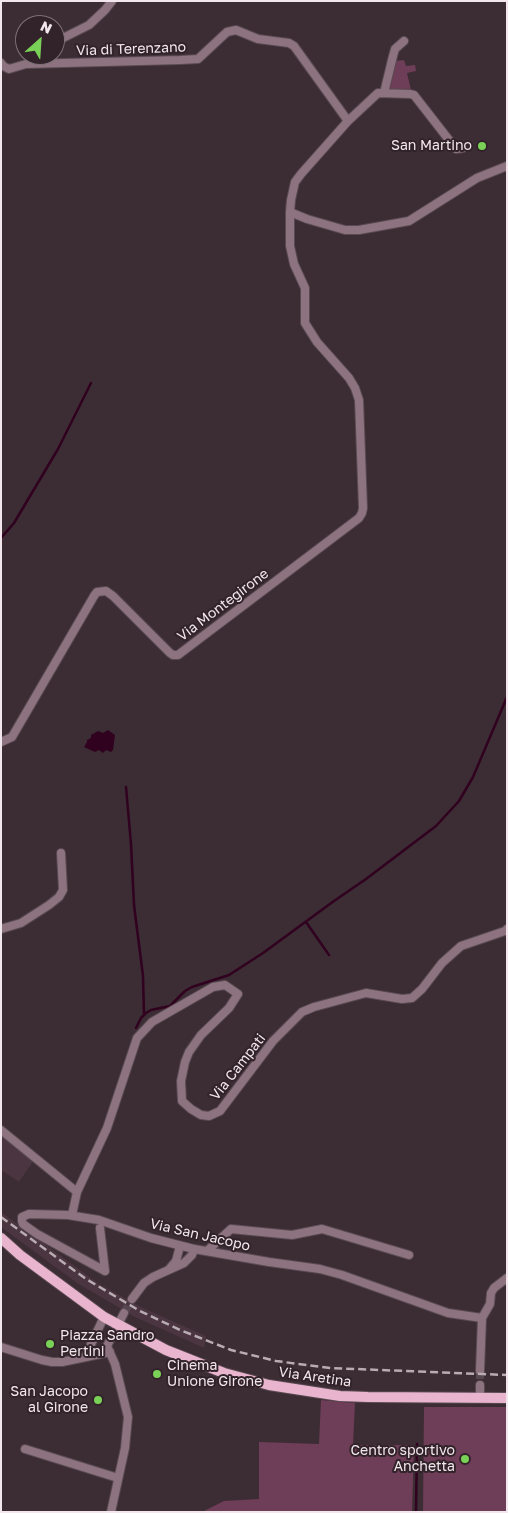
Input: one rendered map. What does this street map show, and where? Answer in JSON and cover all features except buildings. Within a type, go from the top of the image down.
[{"type":"main road","name":"Via Aretina","points":[[1,1238],[20,1255],[117,1325],[158,1346],[231,1375],[269,1385],[349,1396],[507,1398]]},
{"type":"street","points":[[65,37],[89,25],[112,1]]},
{"type":"street","name":"Via di Terenzano","points":[[65,63],[198,59],[227,32],[236,30],[258,39],[289,43],[294,46],[348,121]]},
{"type":"street","points":[[384,94],[395,50],[404,41]]},
{"type":"street","name":"Via di Terenzano","points":[[1,63],[9,70],[23,65]]},
{"type":"street","points":[[460,148],[414,96],[410,94],[378,93],[348,121],[295,182],[290,212],[345,230],[359,230],[409,221],[477,178],[507,166]]},
{"type":"street","name":"Via Montegirone","points":[[1,742],[12,737],[98,592],[106,591],[113,596],[173,656],[178,655],[359,518],[362,513],[359,400],[349,378],[317,342],[305,323],[305,288],[294,264],[290,246],[290,212]]},
{"type":"street","points":[[1,929],[21,923],[59,897],[63,890],[61,853]]},
{"type":"street","name":"Via Campati","points":[[72,1215],[77,1192],[107,1128],[137,1038],[152,1022],[214,987],[225,985],[238,994],[229,1008],[201,1035],[189,1052],[185,1062],[181,1081],[182,1101],[190,1109],[201,1115],[209,1116],[220,1111],[273,1041],[302,1012],[366,993],[402,1000],[412,998],[422,989],[442,963],[461,946],[507,929]]},
{"type":"street","points":[[1,1130],[77,1192]]},
{"type":"street","name":"Via San Jacopo","points":[[100,1228],[105,1271],[37,1234],[23,1224],[22,1221],[24,1215],[29,1214],[72,1215],[100,1220],[150,1238],[180,1246],[342,1275],[448,1313],[482,1318]]},
{"type":"street","points":[[207,1252],[232,1229],[292,1235],[322,1229],[409,1255]]},
{"type":"street","points":[[168,1270],[176,1261],[180,1246]]},
{"type":"street","points":[[132,1299],[144,1282],[186,1261],[192,1255],[194,1249]]},
{"type":"street","points":[[480,1371],[482,1318],[490,1304],[490,1293],[507,1278]]},
{"type":"street","points":[[111,1512],[125,1448],[128,1416],[114,1360],[107,1344],[124,1313]]},
{"type":"street","points":[[85,1357],[104,1317]]},
{"type":"street","points":[[1,1347],[52,1362],[110,1352]]},
{"type":"street","points":[[480,1385],[480,1397]]},
{"type":"street","points":[[25,1449],[118,1478]]},
{"type":"shaded area","points":[[404,60],[406,66],[415,65],[416,71],[407,73],[411,90],[389,92],[395,61]]},
{"type":"shaded area","points":[[108,730],[115,735],[111,752],[106,750],[103,753],[99,750],[95,752],[84,747],[87,740],[91,738],[91,735],[98,731],[103,733]]},
{"type":"shaded area","points":[[1,1135],[34,1160],[19,1182],[1,1170]]},
{"type":"shaded area","points":[[1,1212],[99,1284],[143,1308],[206,1336],[204,1348],[135,1317],[77,1283],[1,1227]]},
{"type":"shaded area","points":[[321,1400],[355,1403],[353,1445],[414,1445],[412,1512],[202,1512],[224,1501],[259,1499],[259,1442],[319,1444]]},
{"type":"shaded area","name":"Centro sportivo Anchetta","points":[[424,1407],[507,1407],[507,1512],[423,1512]]},
{"type":"waterway","points":[[1,538],[14,523],[58,449],[91,383]]},
{"type":"waterway","points":[[136,1028],[141,1018],[151,1010],[170,1006],[185,991],[192,987],[229,975],[263,953],[436,826],[459,801],[473,777],[507,697]]},
{"type":"waterway","points":[[126,787],[134,905],[143,976],[144,1015]]},
{"type":"waterway","points":[[306,922],[329,955]]},
{"type":"waterway","points":[[416,1512],[417,1444]]},
{"type":"tunnel","points":[[124,1313],[132,1299]]},
{"type":"tunnel","points":[[480,1371],[480,1385]]},
{"type":"railway","points":[[1,1217],[86,1279],[140,1311],[180,1330],[231,1350],[276,1361],[330,1368],[507,1375]]},
{"type":"place","name":"San Martino","points":[[482,146]]},
{"type":"place","name":"Piazza Sandro Pertini","points":[[50,1344]]},
{"type":"place","name":"Cinema Unione Girone","points":[[157,1374]]},
{"type":"place","name":"San Jacopo al Girone","points":[[98,1400]]},
{"type":"place","name":"Centro sportivo Anchetta","points":[[465,1459]]}]
